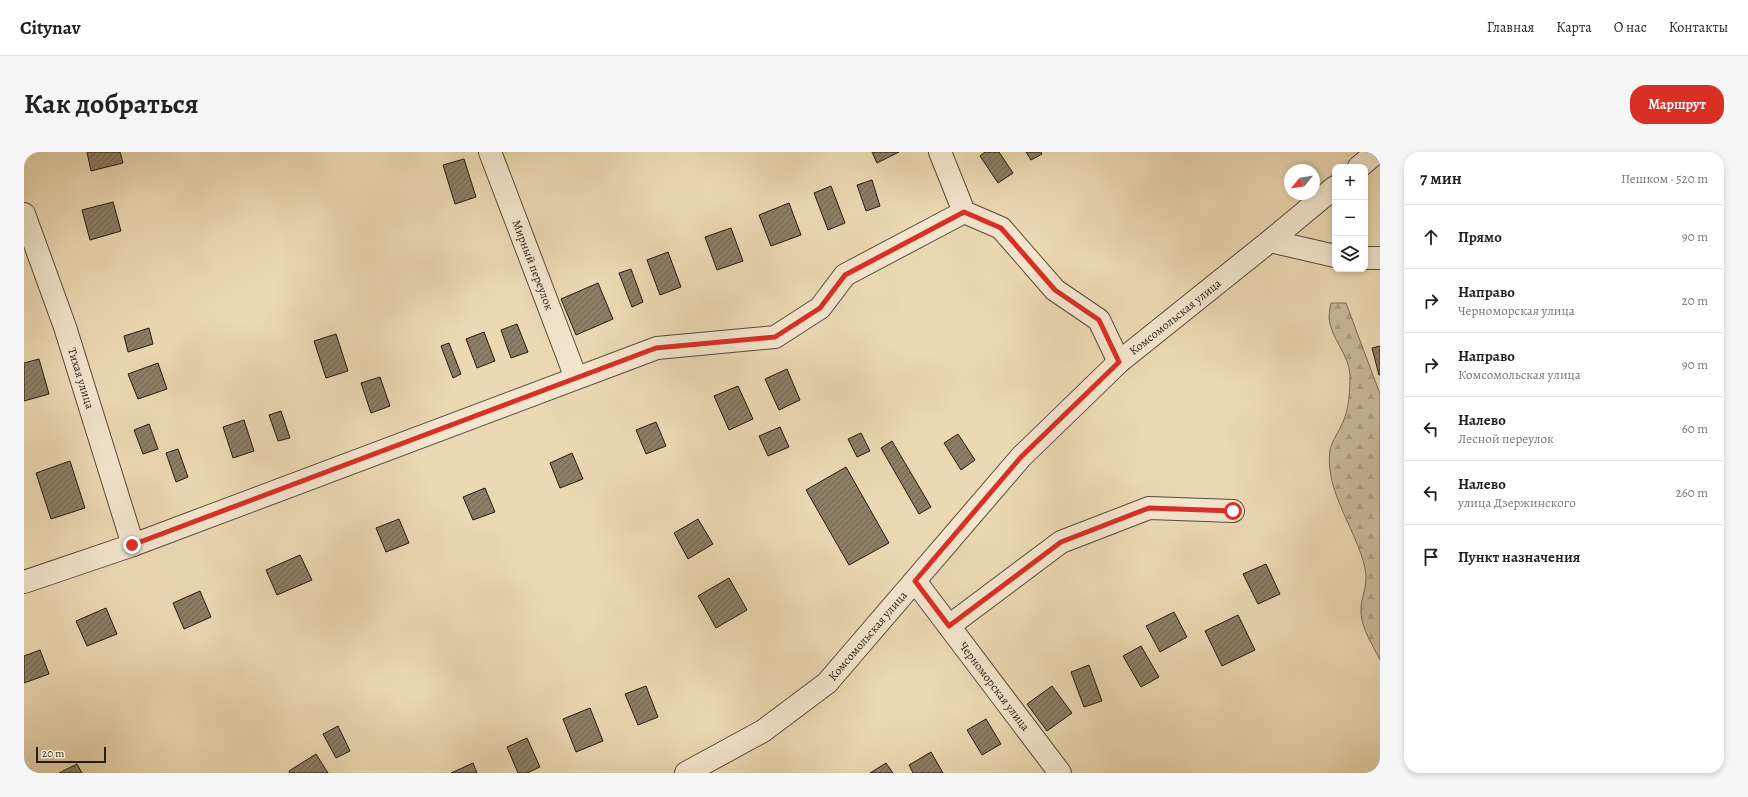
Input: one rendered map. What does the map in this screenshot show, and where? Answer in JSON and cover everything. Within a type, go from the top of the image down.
[{"type":"street","name":"Мирный переулок","points":[[490,152],[576,378]]},
{"type":"street","points":[[940,152],[964,212],[1001,228],[1055,290],[1099,320],[1119,362]]},
{"type":"street","points":[[1363,164],[1377,152]]},
{"type":"street","name":"Комсомольская улица","points":[[686,773],[763,731],[827,683],[1021,457],[1119,362],[1270,242],[1332,190]]},
{"type":"street","points":[[24,582],[132,545],[656,348],[775,337],[820,308],[845,275],[964,212]]},
{"type":"street","name":"Тихая улица","points":[[24,214],[65,327],[132,545]]},
{"type":"street","points":[[1270,242],[1332,255]]},
{"type":"street","points":[[1368,258],[1380,258]]},
{"type":"street","points":[[949,626],[1061,542],[1149,508],[1233,511]]},
{"type":"street","name":"Черноморская улица","points":[[915,581],[1060,773]]},
{"type":"green space","points":[[1331,303],[1346,303],[1380,394],[1380,660],[1363,625],[1361,613],[1366,581],[1365,568],[1361,554],[1336,495],[1329,465],[1331,447],[1347,411],[1350,381],[1347,360],[1330,326],[1329,318]]},
{"type":"building","points":[[87,152],[120,152],[123,163],[91,171]]},
{"type":"building","points":[[872,152],[899,152],[877,163]]},
{"type":"building","points":[[985,152],[999,152],[1013,173],[998,183],[980,156]]},
{"type":"building","points":[[1026,152],[1041,152],[1042,154],[1031,160]]},
{"type":"building","points":[[464,159],[476,197],[455,204],[443,165]]},
{"type":"building","points":[[872,180],[880,206],[866,211],[857,185]]},
{"type":"building","points":[[831,186],[845,223],[828,230],[814,193]]},
{"type":"building","points":[[113,202],[121,231],[90,240],[82,210]]},
{"type":"building","points":[[789,203],[801,235],[771,246],[759,215]]},
{"type":"building","points":[[731,228],[743,261],[717,270],[705,237]]},
{"type":"building","points":[[668,252],[681,287],[660,295],[647,260]]},
{"type":"building","points":[[631,269],[643,302],[632,307],[619,273]]},
{"type":"building","points":[[598,283],[613,319],[576,335],[561,299]]},
{"type":"building","points":[[517,324],[528,352],[511,358],[501,330]]},
{"type":"building","points":[[149,328],[153,344],[128,352],[124,336]]},
{"type":"building","points":[[484,332],[495,361],[477,368],[466,339]]},
{"type":"building","points":[[336,334],[348,371],[326,378],[314,341]]},
{"type":"building","points":[[449,343],[461,374],[453,378],[441,346]]},
{"type":"building","points":[[1380,346],[1380,375],[1379,375],[1372,348]]},
{"type":"building","points":[[39,359],[49,394],[24,401],[24,363]]},
{"type":"building","points":[[158,363],[167,389],[138,399],[128,374]]},
{"type":"building","points":[[787,369],[800,400],[779,410],[765,379]]},
{"type":"building","points":[[380,377],[390,406],[371,413],[361,383]]},
{"type":"building","points":[[738,386],[753,419],[729,430],[714,396]]},
{"type":"building","points":[[281,411],[290,438],[278,441],[269,415]]},
{"type":"building","points":[[244,420],[254,451],[233,458],[223,427]]},
{"type":"building","points":[[656,422],[666,446],[646,454],[636,430]]},
{"type":"building","points":[[149,424],[158,449],[143,454],[134,430]]},
{"type":"building","points":[[780,427],[789,447],[768,456],[759,436]]},
{"type":"building","points":[[861,433],[870,451],[857,457],[848,439]]},
{"type":"building","points":[[958,434],[975,460],[961,470],[944,443]]},
{"type":"building","points":[[892,441],[931,507],[919,514],[881,448]]},
{"type":"building","points":[[178,449],[188,477],[176,482],[166,453]]},
{"type":"building","points":[[572,453],[583,479],[560,488],[550,463]]},
{"type":"building","points":[[70,461],[85,508],[51,519],[36,473]]},
{"type":"building","points":[[846,467],[889,543],[849,565],[806,490]]},
{"type":"building","points":[[485,488],[495,512],[473,520],[463,497]]},
{"type":"building","points":[[399,519],[409,543],[386,552],[376,528]]},
{"type":"building","points":[[698,519],[713,544],[688,559],[674,533]]},
{"type":"building","points":[[300,555],[312,580],[277,595],[266,570]]},
{"type":"building","points":[[1266,564],[1280,594],[1258,604],[1243,574]]},
{"type":"building","points":[[729,578],[747,610],[716,628],[698,596]]},
{"type":"building","points":[[200,591],[211,617],[184,629],[173,603]]},
{"type":"building","points":[[106,608],[117,634],[87,646],[76,621]]},
{"type":"building","points":[[1174,612],[1187,637],[1160,652],[1146,626]]},
{"type":"building","points":[[1238,615],[1255,650],[1222,666],[1205,631]]},
{"type":"building","points":[[1141,646],[1159,677],[1141,687],[1123,656]]},
{"type":"building","points":[[40,650],[49,674],[24,683],[24,656]]},
{"type":"building","points":[[1089,665],[1102,701],[1084,707],[1071,672]]},
{"type":"building","points":[[646,686],[658,717],[638,725],[625,694]]},
{"type":"building","points":[[1052,686],[1072,713],[1047,731],[1027,704]]},
{"type":"building","points":[[590,708],[603,741],[576,752],[563,719]]},
{"type":"building","points":[[986,719],[1001,744],[982,755],[967,730]]},
{"type":"building","points":[[338,726],[350,751],[336,758],[323,734]]},
{"type":"building","points":[[527,738],[540,767],[527,773],[518,773],[507,747]]},
{"type":"building","points":[[931,752],[943,773],[913,773],[909,765]]},
{"type":"building","points":[[316,754],[328,773],[290,773],[289,771]]},
{"type":"building","points":[[473,763],[477,773],[451,773]]},
{"type":"building","points":[[886,763],[893,773],[870,773]]},
{"type":"building","points":[[77,764],[82,773],[59,773]]},
{"type":"route","points":[[132,545],[656,348],[707,342],[775,337],[820,308],[845,275],[964,212],[1001,228],[1055,290],[1099,320],[1119,362],[1021,457],[915,581],[949,626],[1061,542],[1149,508],[1233,511]]}]
